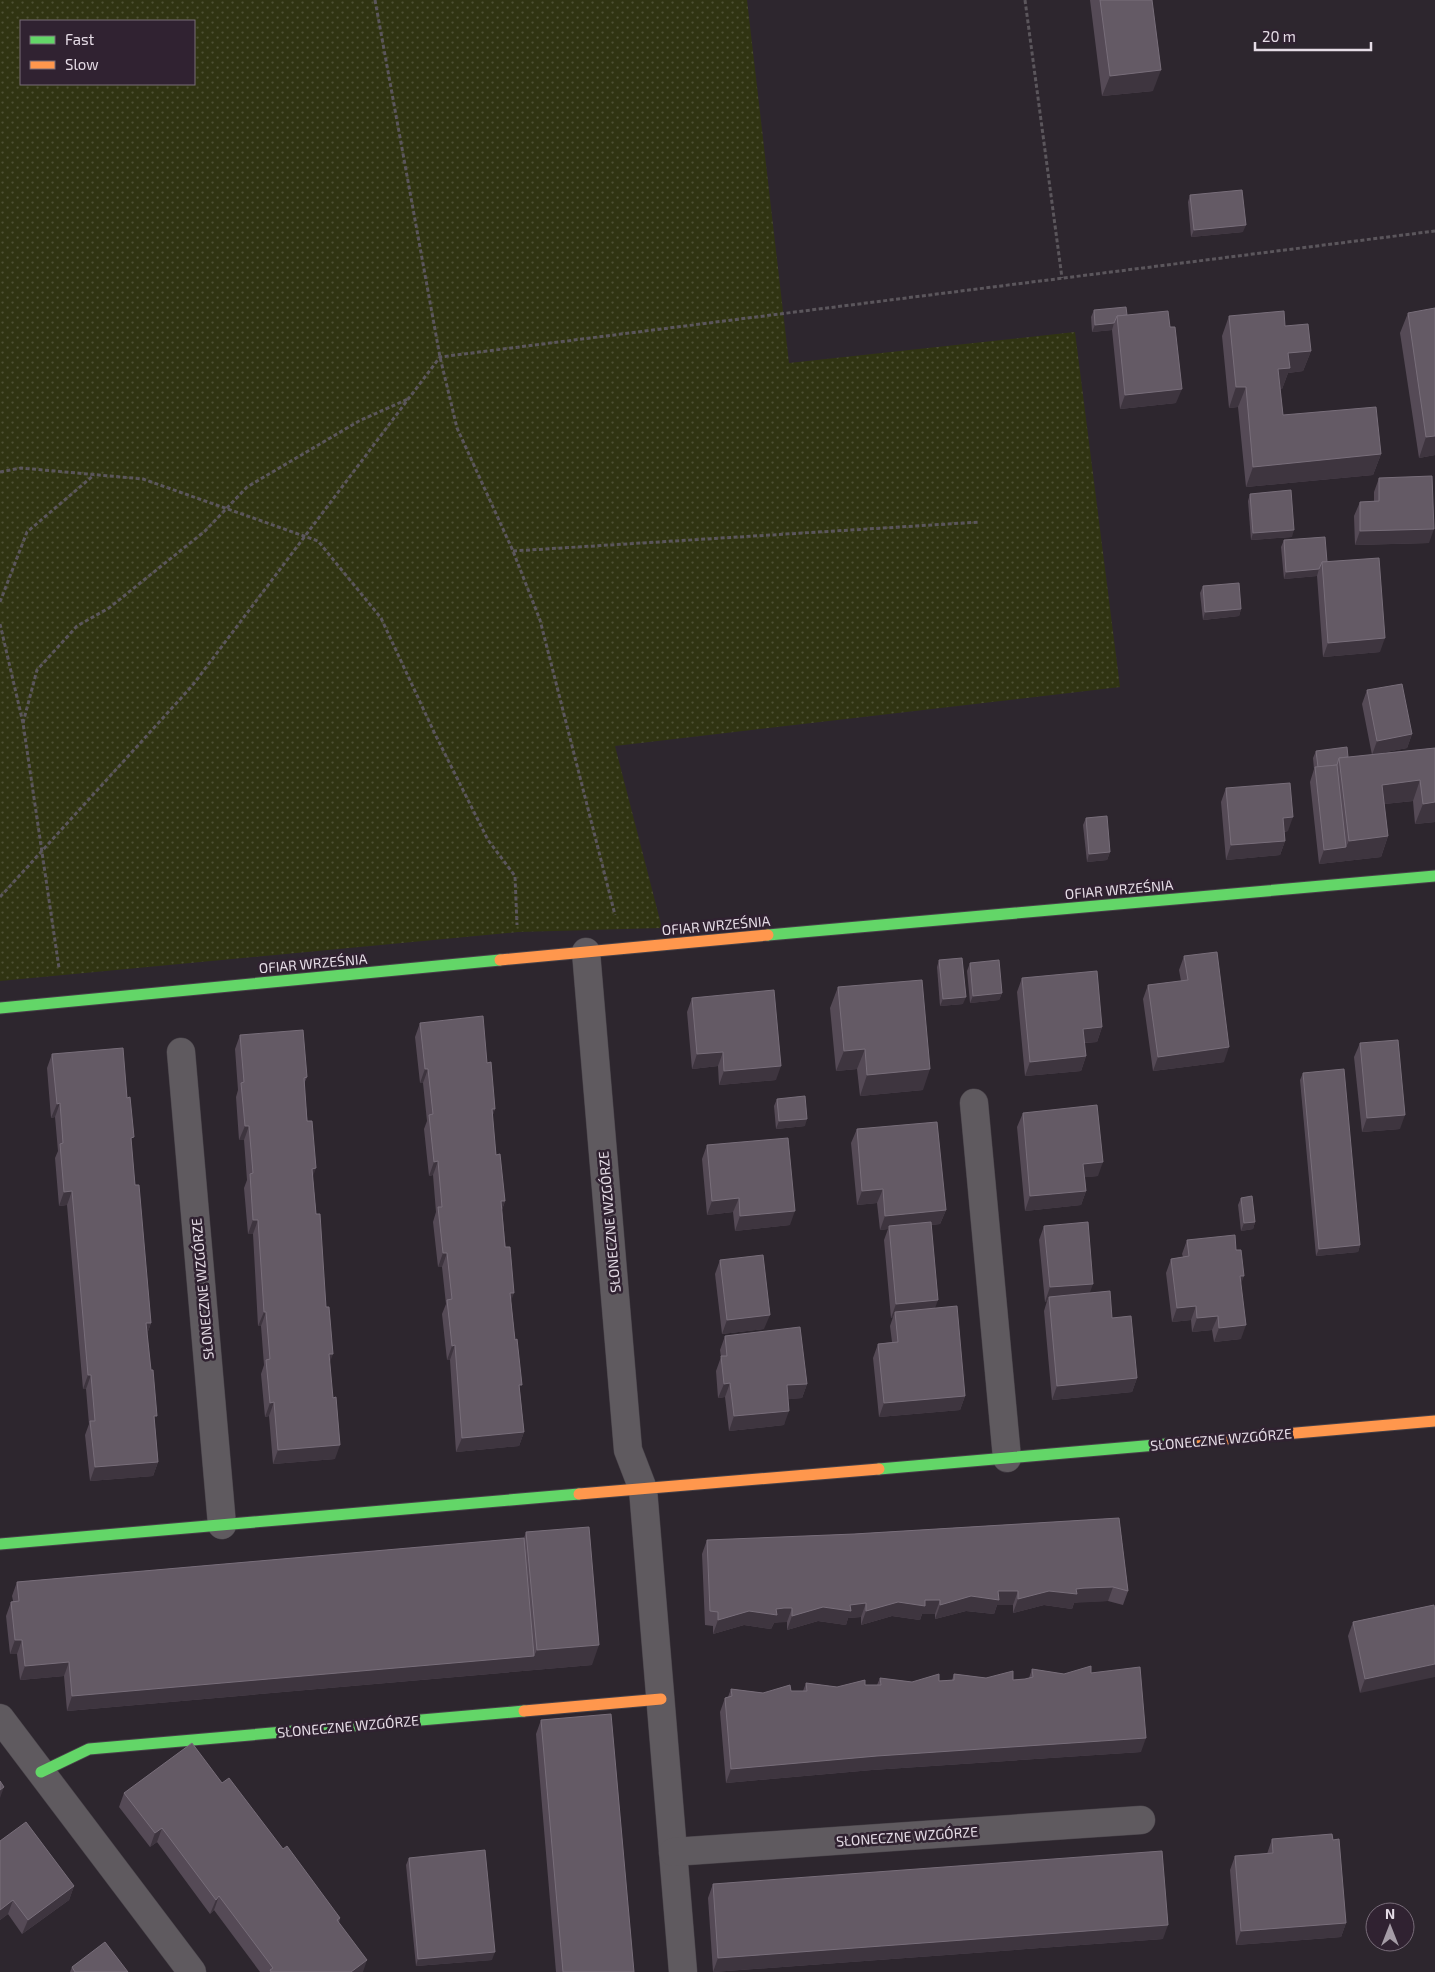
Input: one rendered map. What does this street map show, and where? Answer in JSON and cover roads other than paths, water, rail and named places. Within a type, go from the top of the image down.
[{"type":"street","name":"OFIAR WRZEŚNIA","points":[[0,1008],[623,948],[1435,876]]},
{"type":"street","name":"SŁONECZNE WZGÓRZE","points":[[586,952],[628,1450],[643,1489],[683,1972]]},
{"type":"street","name":"SŁONECZNE WZGÓRZE","points":[[181,1052],[222,1525]]},
{"type":"street","points":[[974,1103],[1007,1458]]},
{"type":"street","name":"SŁONECZNE WZGÓRZE","points":[[0,1544],[1435,1421]]},
{"type":"street","name":"SŁONECZNE WZGÓRZE","points":[[42,1772],[89,1749],[660,1699]]},
{"type":"street","points":[[0,1718],[192,1972]]},
{"type":"street","name":"SŁONECZNE WZGÓRZE","points":[[673,1852],[1141,1820]]}]
